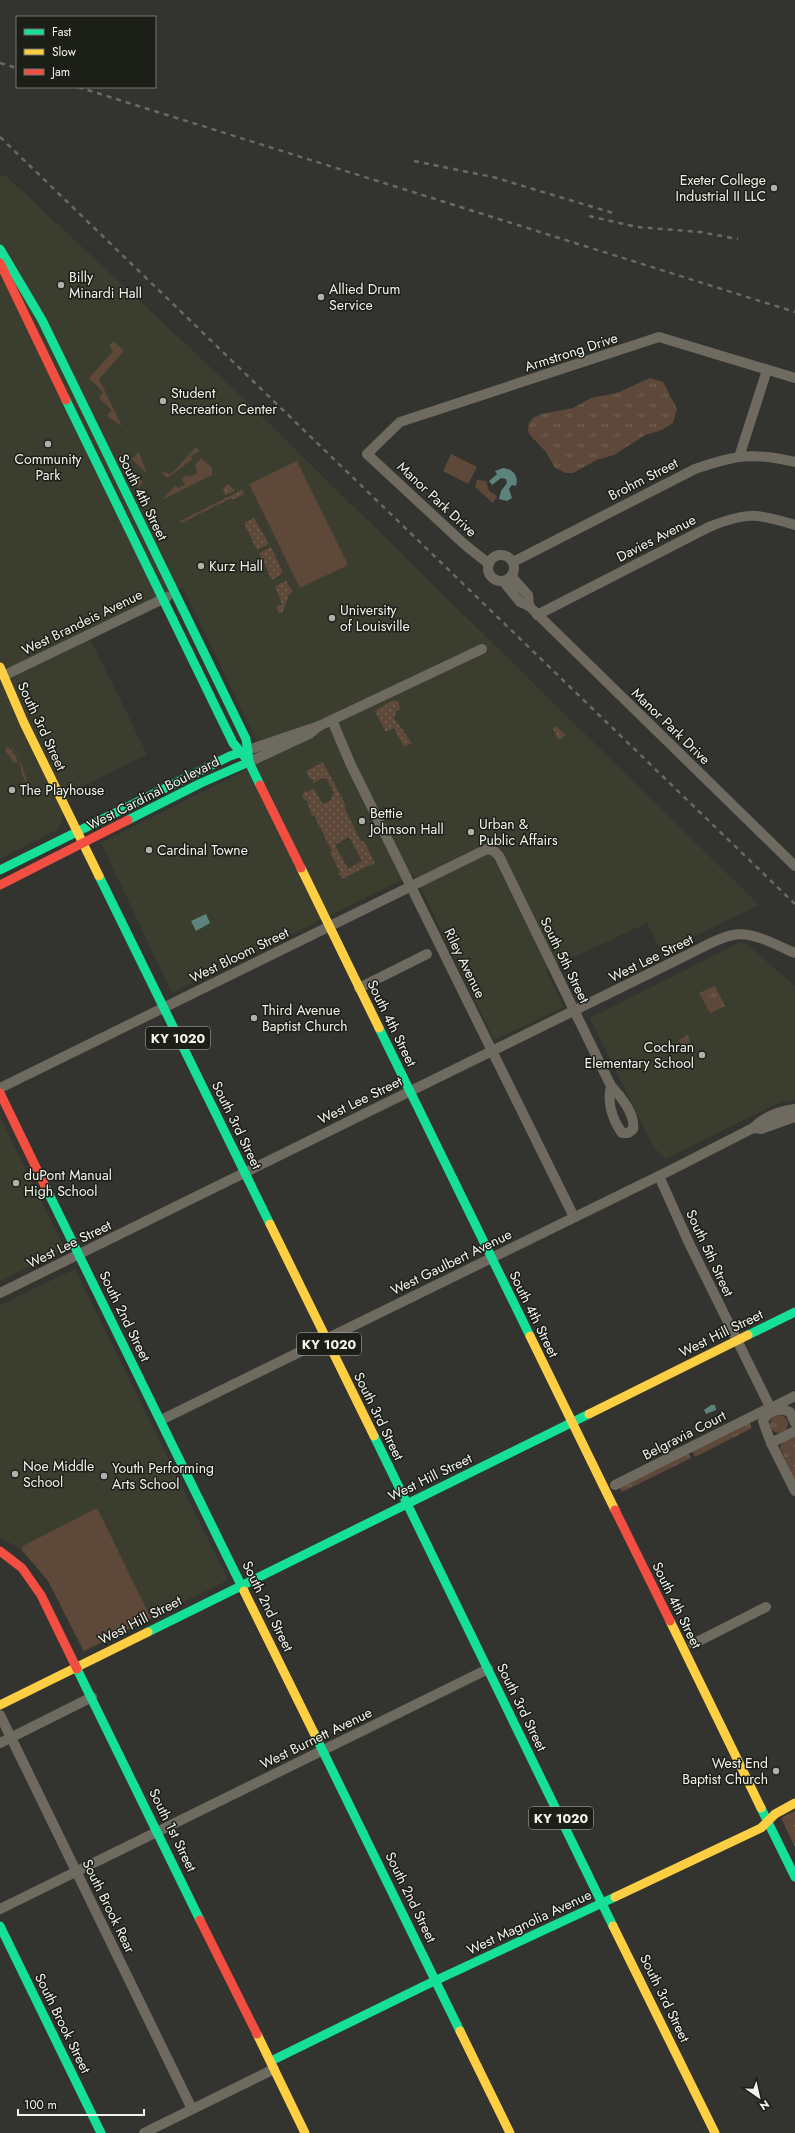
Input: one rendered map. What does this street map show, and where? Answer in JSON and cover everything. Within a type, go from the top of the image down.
[{"type":"main road","name":"South 4th Street","points":[[0,249],[42,320],[174,594],[246,739],[244,751]]},
{"type":"main road","name":"South 4th Street","points":[[0,263],[230,737],[244,751],[328,926],[795,1877]]},
{"type":"main road","name":"South 3rd Street","points":[[2,671],[83,844],[715,2133]]},
{"type":"main road","name":"West Cardinal Boulevard","points":[[0,870],[77,831],[244,751]]},
{"type":"main road","name":"West Cardinal Boulevard","points":[[0,885],[201,783],[249,762]]},
{"type":"main road","name":"South 2nd Street","points":[[0,1092],[510,2133]]},
{"type":"main road","name":"West Hill Street","points":[[0,1705],[795,1312]]},
{"type":"main road","name":"South 1st Street","points":[[0,1551],[22,1568],[37,1587],[78,1667],[305,2133]]},
{"type":"main road","name":"West Magnolia Avenue","points":[[273,2065],[436,1981],[757,1830],[780,1810],[795,1803]]},
{"type":"main road","name":"South Brook Street","points":[[0,1926],[101,2133]]},
{"type":"street","name":"Armstrong Drive","points":[[367,454],[400,422],[659,337],[795,378]]},
{"type":"street","points":[[739,457],[767,370]]},
{"type":"street","name":"Manor Park Drive","points":[[367,454],[464,544],[488,564],[490,574],[493,578],[507,579],[520,602],[529,606],[795,866]]},
{"type":"street","name":"Brohm Street","points":[[513,562],[695,469],[739,457],[768,456],[795,462]]},
{"type":"street","name":"Davies Avenue","points":[[537,615],[709,527],[732,518],[752,515],[767,516],[795,525]]},
{"type":"street","points":[[488,564],[495,556],[505,555],[513,562],[515,567],[507,579]]},
{"type":"street","name":"West Brandeis Avenue","points":[[2,671],[174,594]]},
{"type":"street","name":"West Cardinal Boulevard","points":[[244,751],[319,726],[482,649]]},
{"type":"street","name":"Riley Avenue","points":[[332,720],[350,763],[412,885],[574,1217]]},
{"type":"street","name":"West Cardinal Boulevard","points":[[249,762],[309,734],[319,726]]},
{"type":"street","name":"West Bloom Street","points":[[0,1088],[479,851],[490,850]]},
{"type":"street","name":"South 5th Street","points":[[490,850],[499,856],[611,1086]]},
{"type":"street","name":"West Lee Street","points":[[0,1293],[685,956],[733,935],[752,936],[795,953]]},
{"type":"street","points":[[359,988],[427,954]]},
{"type":"street","name":"West Gaulbert Avenue","points":[[161,1420],[659,1176],[753,1128],[771,1115],[795,1109]]},
{"type":"street","name":"West Gaulbert Avenue","points":[[753,1128],[761,1129],[795,1117]]},
{"type":"street","name":"South 5th Street","points":[[659,1176],[688,1241],[771,1409]]},
{"type":"street","name":"Belgravia Court","points":[[615,1485],[795,1396]]},
{"type":"street","points":[[795,1423],[787,1410],[771,1409],[763,1421],[771,1443],[795,1491]]},
{"type":"street","points":[[771,1443],[795,1431]]},
{"type":"street","points":[[693,1644],[766,1607]]},
{"type":"street","name":"West Burnett Avenue","points":[[0,1909],[488,1669]]},
{"type":"street","points":[[0,1743],[92,1697]]},
{"type":"street","name":"South Brook Rear","points":[[0,1715],[192,2109]]},
{"type":"street","points":[[144,2133],[273,2065]]},
{"type":"shaded area","name":"University of Louisville","points":[[5,175],[242,397],[759,905],[662,952],[647,923],[546,970],[564,1007],[494,1040],[414,874],[172,993],[101,843],[266,760],[183,588],[87,633],[147,754],[68,794],[59,829],[0,859],[0,177]]},
{"type":"shaded area","name":"Cochran Elementary School","points":[[739,943],[745,943],[795,986],[795,1100],[780,1102],[665,1159],[653,1146],[590,1018]]},
{"type":"shaded area","name":"duPont Manual High School","points":[[0,1117],[65,1249],[0,1281]]},
{"type":"shaded area","points":[[75,1269],[228,1580],[83,1652],[50,1584],[39,1569],[20,1549],[0,1537],[0,1305]]},
{"type":"green space","points":[[114,341],[123,350],[123,352],[99,379],[122,426],[107,416],[112,410],[99,398],[103,392],[89,378],[113,351],[109,346]]},
{"type":"green space","points":[[650,378],[663,382],[677,409],[673,423],[662,430],[645,435],[614,455],[597,460],[573,473],[566,473],[555,468],[546,452],[529,434],[529,423],[533,418],[541,414],[573,408],[591,398],[617,393]]},
{"type":"green space","points":[[196,447],[200,451],[190,456],[193,459],[167,478],[160,471],[170,474],[173,472]]},
{"type":"green space","points":[[139,452],[147,474],[132,459]]},
{"type":"green space","points":[[451,454],[477,467],[468,484],[443,471]]},
{"type":"green space","points":[[201,458],[212,468],[212,475],[162,500],[175,486],[178,488],[185,485],[182,479],[186,475],[189,477],[198,473],[195,465]]},
{"type":"green space","points":[[297,461],[348,565],[300,588],[249,484]]},
{"type":"green space","points":[[131,471],[143,482],[138,488]]},
{"type":"green space","points":[[477,480],[486,481],[489,491],[497,496],[493,503],[475,487]]},
{"type":"green space","points":[[228,484],[235,491],[225,495],[223,489]]},
{"type":"green space","points":[[242,490],[244,494],[232,500],[231,498],[181,523],[180,521]]},
{"type":"green space","points":[[254,518],[269,544],[257,550],[244,523]]},
{"type":"green space","points":[[271,547],[283,573],[272,580],[259,553]]},
{"type":"green space","points":[[286,581],[293,592],[289,594],[283,612],[279,614],[276,607],[282,604],[275,586]]},
{"type":"green space","points":[[394,700],[398,702],[401,709],[397,710],[394,718],[412,743],[404,747],[394,728],[386,732],[375,712]]},
{"type":"green space","points":[[556,726],[566,735],[558,740],[553,728]]},
{"type":"green space","points":[[7,747],[13,750],[12,754],[15,754],[18,763],[13,762],[5,750]]},
{"type":"green space","points":[[19,759],[28,785],[31,792],[22,775]]},
{"type":"green space","points":[[323,762],[346,806],[344,807],[361,842],[364,841],[375,864],[365,867],[343,879],[338,873],[340,872],[330,852],[332,851],[314,815],[312,816],[307,801],[302,797],[304,791],[308,792],[313,788],[323,804],[330,801],[334,792],[327,779],[322,778],[313,784],[313,780],[309,778],[306,771]],"holes":[[[349,837],[362,861],[348,869],[335,845]]]},
{"type":"green space","points":[[715,986],[725,1006],[710,1013],[699,993]]},
{"type":"green space","points":[[688,1035],[691,1046],[682,1048],[679,1040]]},
{"type":"green space","points":[[775,1415],[783,1415],[788,1420],[786,1431],[783,1433],[775,1433],[770,1428],[770,1420]]},
{"type":"green space","points":[[748,1420],[752,1428],[695,1457],[691,1449]]},
{"type":"green space","points":[[795,1437],[795,1482],[780,1448],[782,1442]]},
{"type":"green space","points":[[687,1451],[691,1458],[622,1492],[618,1485]]},
{"type":"green space","points":[[97,1508],[151,1618],[84,1651],[48,1581],[22,1550],[23,1546]]},
{"type":"green space","points":[[795,1811],[795,1847],[781,1818]]},
{"type":"water","points":[[503,468],[512,471],[517,479],[516,486],[512,485],[509,489],[512,498],[507,501],[499,499],[501,491],[507,483],[506,479],[501,478],[492,485],[489,481],[497,474],[495,471]]},
{"type":"water","points":[[206,914],[210,923],[196,931],[191,921]]},
{"type":"water","points":[[711,1405],[715,1405],[716,1410],[706,1414],[704,1410]]},
{"type":"railway","points":[[0,63],[16,68]]},
{"type":"railway","points":[[81,88],[795,312]]},
{"type":"railway","points":[[0,137],[795,904]]},
{"type":"railway","points":[[414,161],[493,177],[613,213]]},
{"type":"railway","points":[[589,216],[637,227],[700,232],[738,239]]},
{"type":"traffic: fast","points":[[0,249],[42,320],[246,739],[249,761]]},
{"type":"traffic: fast","points":[[66,400],[233,743],[249,762],[260,785]]},
{"type":"traffic: fast","points":[[0,870],[230,756],[248,750]]},
{"type":"traffic: fast","points":[[128,820],[201,783],[249,762]]},
{"type":"traffic: fast","points":[[99,876],[270,1224]]},
{"type":"traffic: fast","points":[[379,1028],[530,1336]]},
{"type":"traffic: fast","points":[[45,1186],[244,1591]]},
{"type":"traffic: fast","points":[[748,1335],[795,1312]]},
{"type":"traffic: fast","points":[[148,1632],[589,1414]]},
{"type":"traffic: fast","points":[[374,1436],[613,1926]]},
{"type":"traffic: fast","points":[[77,1669],[200,1920]]},
{"type":"traffic: fast","points":[[314,1733],[460,2031]]},
{"type":"traffic: fast","points":[[761,1808],[795,1877]]},
{"type":"traffic: fast","points":[[271,2061],[426,1985],[615,1897]]},
{"type":"traffic: fast","points":[[0,1926],[101,2133]]},
{"type":"traffic: slow","points":[[0,667],[24,723],[99,876]]},
{"type":"traffic: slow","points":[[301,868],[379,1028]]},
{"type":"traffic: slow","points":[[270,1224],[374,1436]]},
{"type":"traffic: slow","points":[[589,1414],[748,1335]]},
{"type":"traffic: slow","points":[[530,1336],[615,1510]]},
{"type":"traffic: slow","points":[[244,1591],[314,1733]]},
{"type":"traffic: slow","points":[[670,1621],[761,1808]]},
{"type":"traffic: slow","points":[[0,1705],[148,1632]]},
{"type":"traffic: slow","points":[[615,1897],[761,1828],[775,1814],[795,1803]]},
{"type":"traffic: slow","points":[[613,1926],[715,2133]]},
{"type":"traffic: slow","points":[[460,2031],[510,2133]]},
{"type":"traffic: slow","points":[[257,2034],[305,2133]]},
{"type":"traffic: jam","points":[[0,263],[66,400]]},
{"type":"traffic: jam","points":[[260,785],[301,868]]},
{"type":"traffic: jam","points":[[0,885],[128,820]]},
{"type":"traffic: jam","points":[[0,1093],[45,1186]]},
{"type":"traffic: jam","points":[[615,1510],[670,1621]]},
{"type":"traffic: jam","points":[[0,1551],[22,1568],[41,1595],[77,1669]]},
{"type":"traffic: jam","points":[[200,1920],[257,2034]]},
{"type":"place","name":"Exeter College Industrial II LLC","points":[[774,188]]},
{"type":"place","name":"Billy Minardi Hall","points":[[61,285]]},
{"type":"place","name":"Allied Drum Service","points":[[321,297]]},
{"type":"place","name":"Student Recreation Center","points":[[163,401]]},
{"type":"place","name":"Community Park","points":[[48,444]]},
{"type":"place","name":"Kurz Hall","points":[[201,566]]},
{"type":"place","name":"University of Louisville","points":[[332,618]]},
{"type":"place","name":"The Playhouse","points":[[12,790]]},
{"type":"place","name":"Bettie Johnson Hall","points":[[362,821]]},
{"type":"place","name":"Urban & Public Affairs","points":[[471,832]]},
{"type":"place","name":"Cardinal Towne","points":[[149,850]]},
{"type":"place","name":"Third Avenue Baptist Church","points":[[254,1018]]},
{"type":"place","name":"Cochran Elementary School","points":[[702,1055]]},
{"type":"place","name":"duPont Manual High School","points":[[16,1183]]},
{"type":"place","name":"Noe Middle School","points":[[15,1474]]},
{"type":"place","name":"Youth Performing Arts School","points":[[104,1476]]},
{"type":"place","name":"West End Baptist Church","points":[[776,1771]]}]
